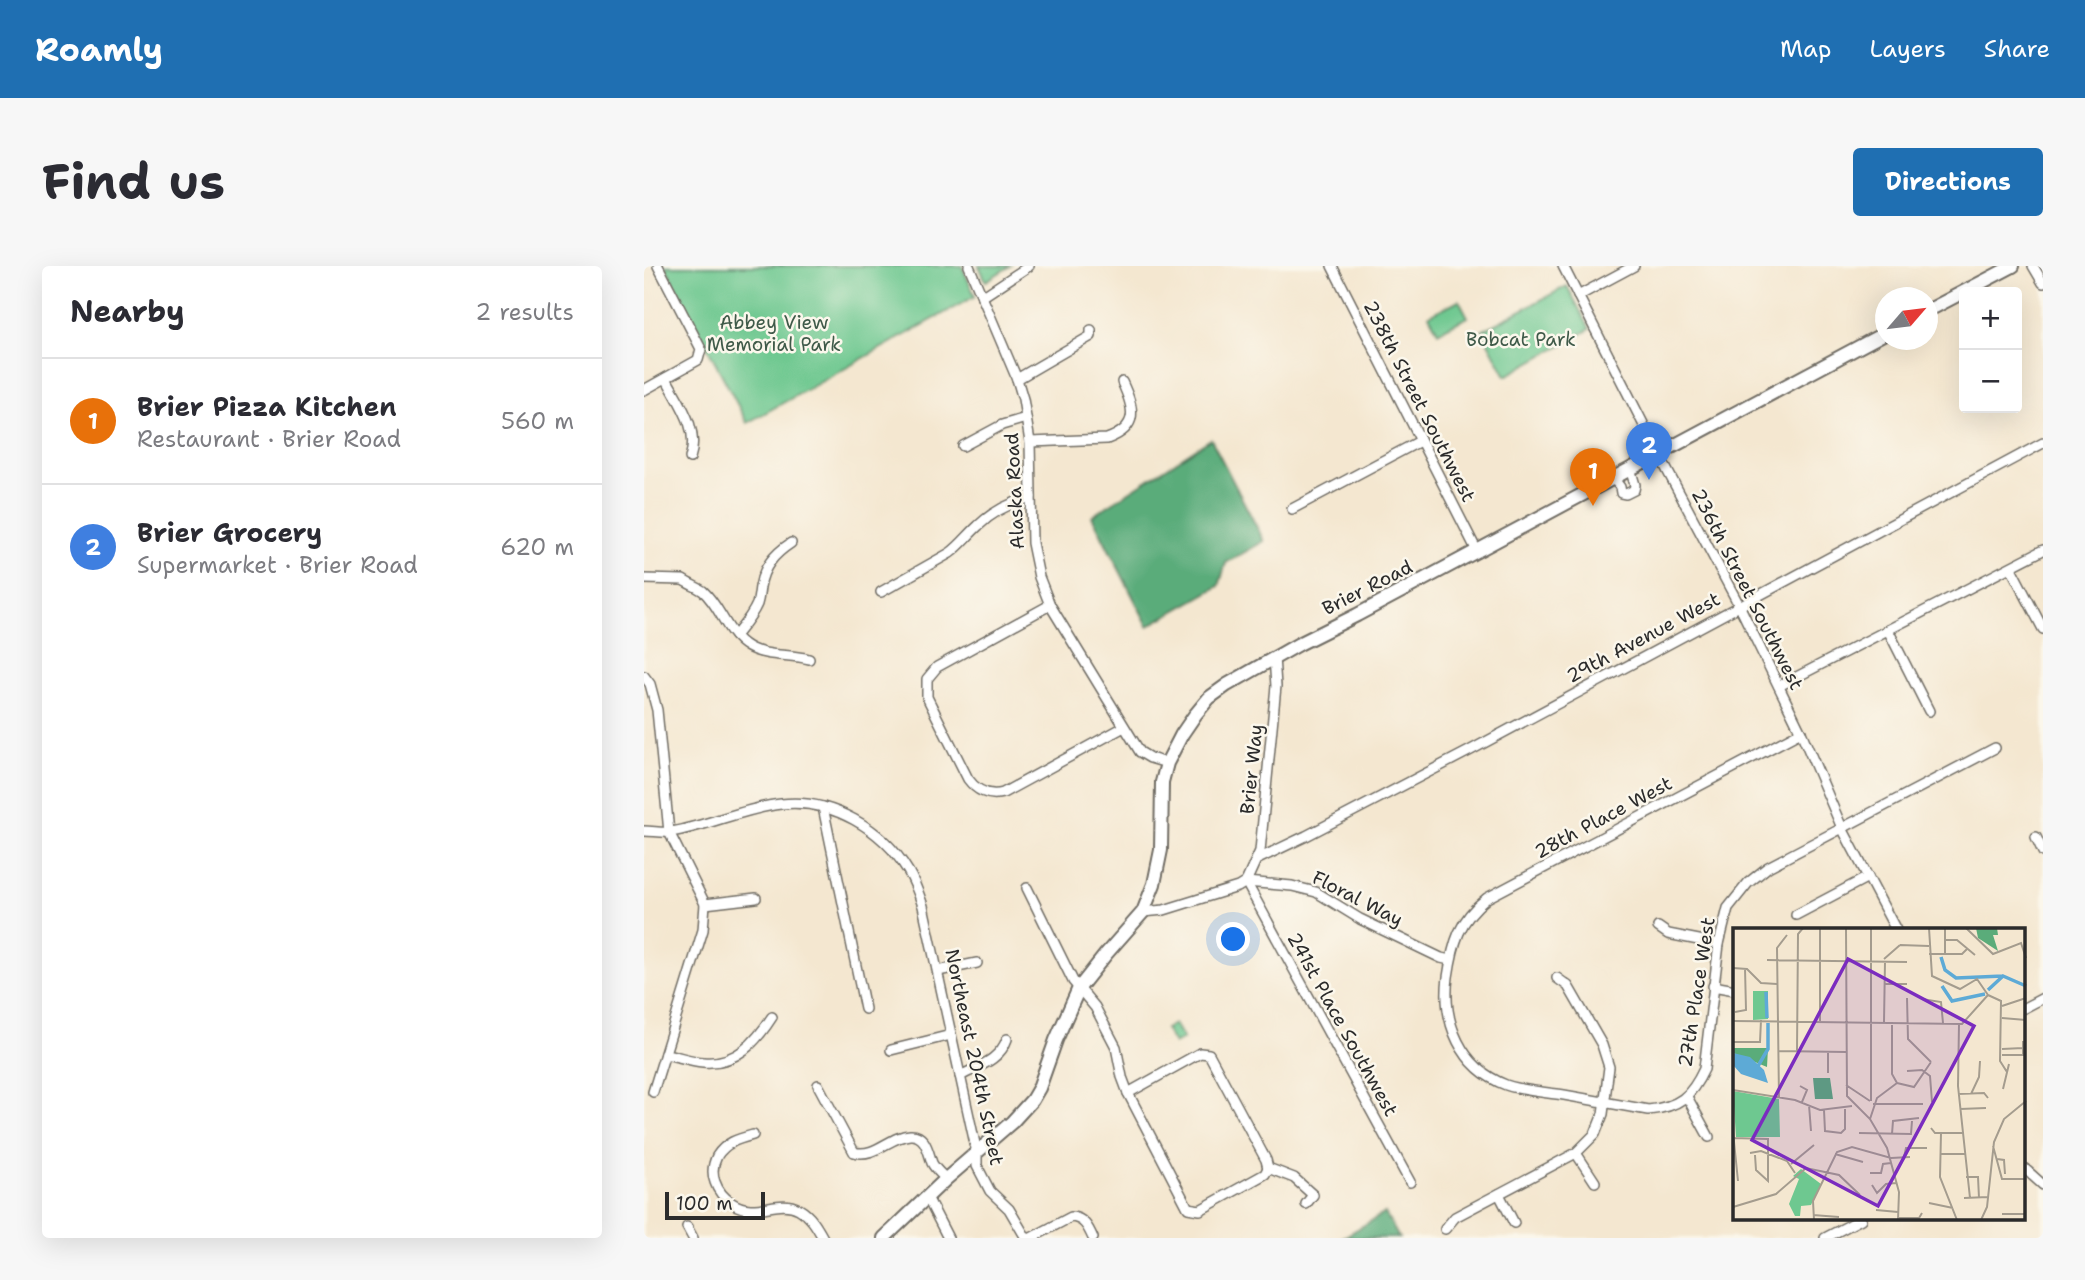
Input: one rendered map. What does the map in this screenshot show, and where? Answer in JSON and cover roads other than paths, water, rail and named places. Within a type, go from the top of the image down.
[{"type":"main road","points":[[1938,305],[2013,266]]},
{"type":"main road","name":"Brier Road","points":[[884,1238],[1012,1122],[1032,1100],[1079,988],[1143,912],[1154,884],[1161,850],[1161,794],[1167,764],[1182,733],[1209,698],[1274,657],[1477,551],[1617,482],[1658,453],[1875,338]]},
{"type":"street","points":[[644,390],[698,360],[701,355],[701,349],[658,266]]},
{"type":"street","name":"Alaska Road","points":[[969,266],[1017,379],[1030,442],[1032,543],[1039,577],[1050,605],[1140,752],[1167,764]]},
{"type":"street","points":[[982,297],[1029,266]]},
{"type":"street","name":"238th Street Southwest","points":[[1332,266],[1477,551]]},
{"type":"street","name":"236th Street Southwest","points":[[1563,266],[1658,453],[1740,605],[1801,732],[1842,828],[1895,928]]},
{"type":"street","points":[[1578,296],[1634,266]]},
{"type":"street","points":[[2034,266],[2043,283]]},
{"type":"street","points":[[1017,379],[1078,345],[1091,336],[1091,330]]},
{"type":"street","points":[[666,378],[690,423],[694,443],[690,458]]},
{"type":"street","points":[[1030,442],[1107,439],[1117,435],[1126,429],[1132,417],[1131,401],[1122,382]]},
{"type":"street","points":[[963,446],[1002,425],[1026,418]]},
{"type":"street","points":[[1292,509],[1420,441]]},
{"type":"street","name":"29th Avenue West","points":[[1258,859],[1469,751],[2043,443]]},
{"type":"street","points":[[1617,482],[1621,493],[1634,490],[1631,474]]},
{"type":"street","points":[[881,592],[950,553],[979,524],[995,513],[1031,497]]},
{"type":"street","points":[[735,636],[758,602],[763,573],[770,561],[791,543]]},
{"type":"street","points":[[1779,686],[2043,550]]},
{"type":"street","points":[[2011,568],[2043,629]]},
{"type":"street","points":[[644,579],[683,580],[703,591],[735,636],[747,646],[757,651],[808,659]]},
{"type":"street","points":[[1050,605],[937,667],[927,679],[926,697],[968,779],[978,789],[989,794],[1003,793],[1124,727]]},
{"type":"street","points":[[1888,630],[1929,711]]},
{"type":"street","name":"Brier Way","points":[[1247,882],[1260,851],[1276,686],[1274,657]]},
{"type":"street","points":[[644,676],[650,684],[660,725],[669,832],[705,904],[703,930],[653,1093]]},
{"type":"street","name":"28th Place West","points":[[1450,960],[1464,920],[1487,898],[1801,732]]},
{"type":"street","name":"27th Place West","points":[[1687,1097],[1698,1083],[1704,1069],[1719,944],[1728,908],[1748,883],[1768,867],[1995,748]]},
{"type":"street","name":"Northeast 204th Street","points":[[644,831],[669,832],[780,804],[805,803],[842,813],[886,843],[909,873],[923,906],[977,1153],[977,1166],[990,1191],[1009,1209],[1028,1238]]},
{"type":"street","points":[[823,807],[864,1009]]},
{"type":"street","points":[[2036,837],[2043,852]]},
{"type":"street","points":[[1796,915],[1868,877]]},
{"type":"street","points":[[1143,912],[1164,910],[1247,882]]},
{"type":"street","name":"Floral Way","points":[[1247,882],[1292,886],[1316,892],[1380,929],[1450,960]]},
{"type":"street","name":"241st Place Southwest","points":[[1247,882],[1410,1182]]},
{"type":"street","points":[[1027,888],[1073,981],[1095,1007],[1116,1047],[1128,1093],[1188,1208],[1200,1210],[1265,1174],[1268,1168],[1266,1160],[1209,1054],[1200,1053],[1128,1093]]},
{"type":"street","points":[[705,904],[756,898]]},
{"type":"street","points":[[1658,927],[1668,934],[1719,944]]},
{"type":"street","points":[[1450,960],[1447,1015],[1464,1053],[1480,1072],[1507,1085],[1648,1110],[1668,1108],[1687,1097],[1709,1137]]},
{"type":"street","points":[[938,971],[977,962]]},
{"type":"street","points":[[1445,1229],[1455,1217],[1576,1153],[1595,1134],[1606,1102],[1609,1067],[1602,1045],[1567,986],[1557,978]]},
{"type":"street","points":[[1713,986],[1733,990]]},
{"type":"street","points":[[2025,1007],[2043,998]]},
{"type":"street","points":[[665,1054],[704,1062],[734,1056],[759,1038],[772,1017]]},
{"type":"street","points":[[891,1051],[951,1035]]},
{"type":"street","points":[[960,1076],[995,1058],[1004,1049],[1007,1039]]},
{"type":"street","points":[[818,1085],[854,1152],[873,1152],[886,1143],[909,1135],[917,1136],[929,1149],[932,1163],[946,1180]]},
{"type":"street","points":[[753,1135],[731,1141],[716,1158],[713,1171],[718,1191],[741,1209],[751,1211],[786,1205],[797,1208],[816,1224],[823,1238]]},
{"type":"street","points":[[1576,1153],[1595,1182]]},
{"type":"street","points":[[1268,1168],[1294,1178],[1313,1195],[1306,1204]]},
{"type":"street","points":[[2025,1169],[2043,1185]]},
{"type":"street","points":[[1499,1194],[1514,1223]]},
{"type":"street","points":[[927,1197],[948,1238]]},
{"type":"street","points":[[1028,1238],[1071,1217],[1085,1223],[1093,1238]]},
{"type":"street","points":[[1825,1238],[1859,1220]]},
{"type":"street","points":[[687,1227],[693,1238]]},
{"type":"place","name":"Brier Grocery","points":[[1649,480]]},
{"type":"place","name":"Brier Pizza Kitchen","points":[[1593,506]]},
{"type":"park label","name":"Abbey View Memorial Park","points":[[774,333]]},
{"type":"park label","name":"Bobcat Park","points":[[1521,339]]}]
